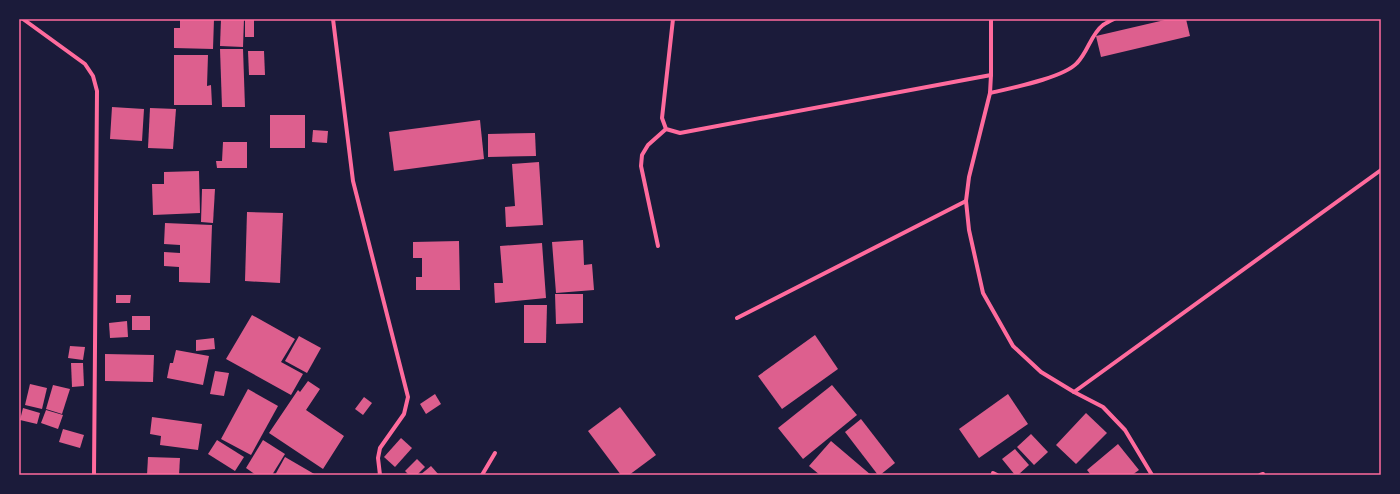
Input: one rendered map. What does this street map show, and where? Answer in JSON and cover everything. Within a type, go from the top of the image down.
[{"type":"street","points":[[22,19],[85,64],[93,76],[97,91],[94,475]]},
{"type":"street","points":[[333,19],[353,181],[408,397],[404,414],[380,448],[378,458],[380,475]]},
{"type":"street","points":[[666,129],[662,118],[673,19]]},
{"type":"street","points":[[991,19],[990,93],[969,177],[966,201],[969,230],[983,293],[1013,346],[1041,372],[1103,407],[1125,430],[1152,475]]},
{"type":"street","points":[[990,93],[1062,74],[1077,64],[1088,50],[1095,34],[1102,25],[1114,19]]},
{"type":"street","points":[[666,129],[680,133],[991,75]]},
{"type":"street","points":[[658,246],[641,166],[642,155],[648,145],[666,129]]},
{"type":"street","points":[[1074,392],[1381,170]]},
{"type":"street","points":[[737,318],[966,201]]},
{"type":"street","points":[[482,475],[495,453]]},
{"type":"building","points":[[180,19],[214,19],[213,49],[174,48],[174,28],[180,28]]},
{"type":"building","points":[[221,19],[244,19],[243,47],[220,46]]},
{"type":"building","points":[[245,19],[254,19],[254,37],[245,37]]},
{"type":"building","points":[[1169,19],[1186,19],[1190,36],[1101,57],[1096,36]]},
{"type":"building","points":[[220,49],[243,49],[245,107],[222,107]]},
{"type":"building","points":[[248,51],[264,51],[265,75],[249,75]]},
{"type":"building","points":[[174,55],[208,55],[207,86],[211,85],[212,105],[174,105]]},
{"type":"building","points":[[112,107],[144,109],[142,141],[110,139]]},
{"type":"building","points":[[150,108],[176,109],[173,149],[148,148]]},
{"type":"building","points":[[270,115],[305,115],[305,148],[270,148]]},
{"type":"building","points":[[480,120],[484,159],[394,171],[389,132]]},
{"type":"building","points":[[313,130],[328,131],[327,143],[312,142]]},
{"type":"building","points":[[535,133],[536,156],[488,157],[488,134]]},
{"type":"building","points":[[223,142],[247,142],[247,168],[217,168],[216,161],[222,161]]},
{"type":"building","points":[[539,162],[543,225],[506,227],[505,207],[515,206],[512,164]]},
{"type":"building","points":[[199,171],[200,213],[153,215],[152,184],[164,184],[164,172]]},
{"type":"building","points":[[202,189],[215,189],[213,223],[201,222]]},
{"type":"building","points":[[247,212],[283,213],[280,283],[245,281]]},
{"type":"building","points":[[165,223],[212,225],[210,283],[179,282],[179,267],[164,266],[164,252],[180,253],[180,245],[164,244]]},
{"type":"building","points":[[583,240],[584,265],[592,264],[594,290],[556,293],[552,242]]},
{"type":"building","points":[[459,241],[460,290],[416,290],[416,277],[422,277],[422,258],[413,258],[413,242]]},
{"type":"building","points":[[542,243],[546,298],[495,303],[494,283],[503,283],[500,246]]},
{"type":"building","points":[[555,294],[583,294],[583,323],[556,324]]},
{"type":"building","points":[[116,295],[131,295],[130,303],[116,303]]},
{"type":"building","points":[[524,305],[547,305],[546,343],[524,343]]},
{"type":"building","points":[[252,315],[295,339],[281,362],[303,374],[291,395],[226,359]]},
{"type":"building","points":[[132,316],[150,316],[150,330],[132,330]]},
{"type":"building","points":[[127,321],[128,337],[110,338],[109,323]]},
{"type":"building","points":[[815,335],[838,369],[782,409],[758,376]]},
{"type":"building","points":[[299,336],[321,348],[307,373],[285,361]]},
{"type":"building","points":[[214,338],[215,349],[196,351],[196,340]]},
{"type":"building","points":[[70,346],[85,347],[83,360],[68,358]]},
{"type":"building","points":[[176,350],[209,356],[203,385],[167,378],[170,363],[173,363]]},
{"type":"building","points":[[105,354],[154,355],[153,382],[105,381]]},
{"type":"building","points":[[71,363],[83,363],[84,386],[72,387]]},
{"type":"building","points":[[215,371],[229,373],[224,396],[210,394]]},
{"type":"building","points":[[308,381],[320,389],[306,410],[344,436],[323,469],[269,433],[298,390],[300,392]]},
{"type":"building","points":[[30,384],[47,388],[42,409],[25,405]]},
{"type":"building","points":[[53,385],[70,389],[62,414],[46,409]]},
{"type":"building","points":[[832,385],[857,415],[803,459],[778,428]]},
{"type":"building","points":[[248,389],[278,406],[251,455],[221,439]]},
{"type":"building","points":[[435,394],[441,404],[426,414],[420,404]]},
{"type":"building","points":[[1008,394],[1028,424],[979,458],[959,429]]},
{"type":"building","points":[[364,397],[372,403],[363,415],[355,409]]},
{"type":"building","points":[[620,407],[656,455],[629,475],[621,475],[588,431]]},
{"type":"building","points":[[23,408],[40,413],[37,424],[20,420]]},
{"type":"building","points":[[46,410],[63,415],[58,429],[41,423]]},
{"type":"building","points":[[1086,413],[1107,433],[1076,464],[1056,445]]},
{"type":"building","points":[[152,417],[202,424],[198,450],[160,445],[161,436],[150,434]]},
{"type":"building","points":[[861,419],[895,463],[880,475],[878,475],[845,432]]},
{"type":"building","points":[[63,429],[84,435],[80,448],[59,442]]},
{"type":"building","points":[[1031,434],[1048,452],[1034,465],[1017,447]]},
{"type":"building","points":[[401,438],[412,448],[395,467],[384,457]]},
{"type":"building","points":[[217,440],[244,457],[235,471],[208,454]]},
{"type":"building","points":[[263,440],[285,454],[272,475],[256,475],[246,468]]},
{"type":"building","points":[[831,441],[871,475],[820,475],[809,466]]},
{"type":"building","points":[[1118,444],[1139,470],[1132,475],[1091,475],[1087,470]]},
{"type":"building","points":[[1015,449],[1029,465],[1018,475],[1015,475],[1002,459]]},
{"type":"building","points":[[148,457],[180,458],[179,475],[147,475]]},
{"type":"building","points":[[285,457],[316,475],[275,475]]},
{"type":"building","points":[[417,459],[425,467],[417,475],[409,475],[405,471]]},
{"type":"building","points":[[431,466],[439,475],[420,475]]}]
